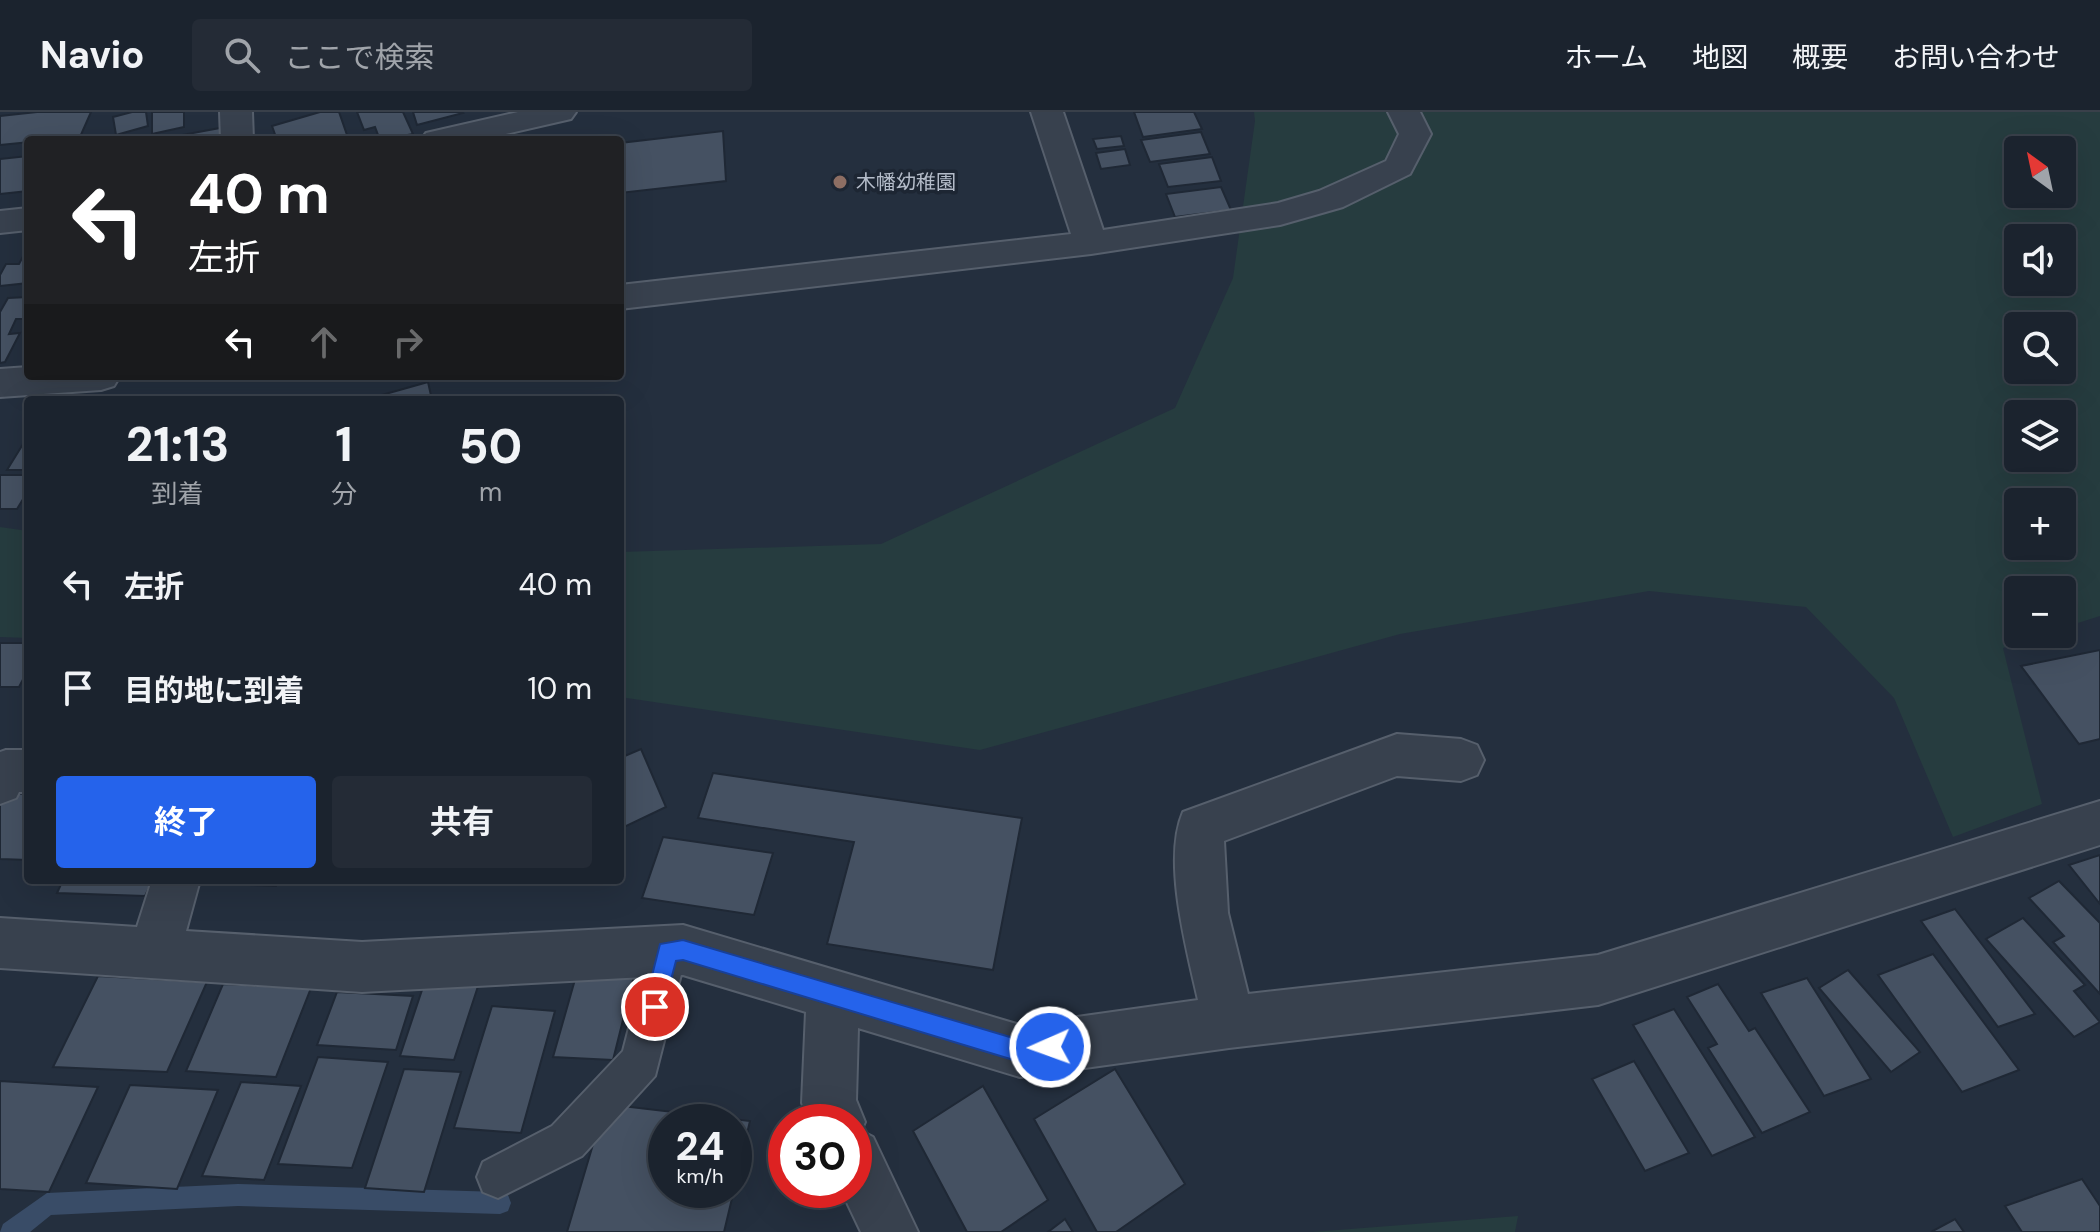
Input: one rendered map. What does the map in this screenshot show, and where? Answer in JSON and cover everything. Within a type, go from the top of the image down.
[{"type":"street","points":[[236,112],[237,136]]},
{"type":"street","points":[[455,136],[560,112]]},
{"type":"street","points":[[1047,112],[1091,243]]},
{"type":"street","points":[[624,297],[1091,243],[1280,214],[1343,194],[1399,167],[1415,134],[1404,112]]},
{"type":"street","points":[[0,222],[24,219]]},
{"type":"street","points":[[0,383],[43,380]]},
{"type":"street","points":[[1229,1022],[1203,913],[1200,828],[1397,755],[1461,760]]},
{"type":"street","points":[[0,783],[6,771],[24,771]]},
{"type":"street","points":[[0,943],[362,967],[683,950],[1020,1051],[1229,1022],[1598,980],[2100,823]]},
{"type":"street","points":[[155,953],[175,884]]},
{"type":"street","points":[[829,1104],[833,995]]},
{"type":"street","points":[[872,1194],[890,1232]]},
{"type":"lane","points":[[498,1177],[567,1141],[641,1062],[668,951]]},
{"type":"green space","points":[[1254,112],[2100,112],[2100,616],[2076,624],[2076,576],[2004,576],[2003,648],[2042,804],[1953,837],[1894,698],[1806,607],[1649,591],[1400,634],[980,750],[624,698],[624,552],[881,544],[1175,408],[1233,278]]},
{"type":"green space","points":[[0,527],[24,530],[24,638],[0,637]]},
{"type":"green space","points":[[1518,1216],[1515,1232],[1312,1232]]},
{"type":"building","points":[[91,112],[80,136],[24,136],[24,143],[0,145],[0,116]]},
{"type":"building","points":[[146,112],[148,126],[116,135],[113,117]]},
{"type":"building","points":[[152,112],[184,112],[184,127],[152,134]]},
{"type":"building","points":[[320,112],[339,112],[347,135],[276,136],[272,126]]},
{"type":"building","points":[[357,112],[403,112],[413,134],[378,136],[375,127],[364,130]]},
{"type":"building","points":[[413,112],[462,112],[463,113],[417,125]]},
{"type":"building","points":[[1134,112],[1194,112],[1202,129],[1143,137]]},
{"type":"building","points":[[220,128],[220,136],[177,136]]},
{"type":"building","points":[[723,131],[726,181],[624,193],[624,143]]},
{"type":"building","points":[[1201,132],[1210,154],[1150,162],[1141,140]]},
{"type":"building","points":[[1121,136],[1124,146],[1097,149],[1093,139]]},
{"type":"building","points":[[1125,149],[1130,165],[1101,169],[1096,153]]},
{"type":"building","points":[[24,156],[24,191],[0,194],[0,159]]},
{"type":"building","points":[[1212,157],[1221,181],[1168,187],[1159,164]]},
{"type":"building","points":[[1221,187],[1231,210],[1175,217],[1166,194]]},
{"type":"building","points":[[24,255],[24,283],[0,286],[0,275],[6,264],[19,264]]},
{"type":"building","points":[[24,297],[24,319],[16,319],[9,334],[20,333],[5,362],[0,363],[0,312],[8,298]]},
{"type":"building","points":[[428,382],[431,396],[378,396]]},
{"type":"building","points":[[24,442],[24,470],[7,470]]},
{"type":"building","points":[[0,475],[24,475],[24,498],[17,509],[0,509]]},
{"type":"building","points":[[0,643],[24,643],[24,678],[19,687],[0,687]]},
{"type":"building","points":[[2100,650],[2100,739],[2079,744],[2021,666]]},
{"type":"building","points":[[641,749],[666,807],[624,827],[624,756]]},
{"type":"building","points":[[713,773],[1022,818],[993,970],[827,944],[854,842],[698,818]]},
{"type":"building","points":[[7,793],[24,794],[24,860],[0,859],[0,805]]},
{"type":"building","points":[[663,837],[773,853],[754,915],[642,898]]},
{"type":"building","points":[[2100,855],[2100,904],[2069,865]]},
{"type":"building","points":[[2059,881],[2100,923],[2100,994],[2053,942],[2064,936],[2029,898]]},
{"type":"building","points":[[61,884],[151,884],[145,896],[57,893]]},
{"type":"building","points":[[223,884],[277,884],[276,886]]},
{"type":"building","points":[[1955,909],[2035,1014],[1998,1027],[1921,921]]},
{"type":"building","points":[[2023,918],[2085,985],[2074,991],[2100,1022],[2074,1037],[1986,939]]},
{"type":"building","points":[[1933,954],[2019,1070],[1962,1092],[1878,975]]},
{"type":"building","points":[[578,969],[635,972],[613,1060],[553,1057]]},
{"type":"building","points":[[1848,970],[1920,1052],[1891,1072],[1819,988]]},
{"type":"building","points":[[428,972],[482,974],[454,1060],[400,1056]]},
{"type":"building","points":[[98,976],[207,982],[167,1072],[53,1067]]},
{"type":"building","points":[[1807,978],[1871,1079],[1824,1096],[1761,993]]},
{"type":"building","points":[[223,984],[311,988],[276,1077],[186,1071]]},
{"type":"building","points":[[1718,984],[1749,1031],[1755,1028],[1810,1112],[1762,1133],[1708,1048],[1717,1044],[1687,997]]},
{"type":"building","points":[[337,992],[413,996],[396,1050],[317,1045]]},
{"type":"building","points":[[492,1006],[555,1011],[521,1133],[454,1128]]},
{"type":"building","points":[[1674,1009],[1755,1137],[1712,1156],[1633,1025]]},
{"type":"building","points":[[318,1057],[388,1062],[352,1168],[278,1164]]},
{"type":"building","points":[[1634,1061],[1689,1153],[1645,1171],[1592,1079]]},
{"type":"building","points":[[404,1069],[461,1072],[424,1192],[365,1188]]},
{"type":"building","points":[[1115,1069],[1185,1184],[1116,1232],[1097,1232],[1034,1119]]},
{"type":"building","points":[[0,1081],[98,1087],[49,1192],[0,1189]]},
{"type":"building","points":[[241,1082],[301,1086],[264,1180],[202,1176]]},
{"type":"building","points":[[130,1085],[218,1090],[177,1189],[86,1183]]},
{"type":"building","points":[[983,1086],[1048,1200],[1001,1232],[967,1232],[913,1131]]},
{"type":"building","points":[[605,1104],[648,1109],[648,1208],[730,1208],[724,1232],[567,1232]]},
{"type":"building","points":[[2082,1179],[2100,1206],[2100,1232],[2022,1232],[2005,1206]]},
{"type":"building","points":[[1065,1219],[1073,1232],[1048,1232]]},
{"type":"building","points":[[1955,1219],[1964,1232],[1931,1232]]},
{"type":"waterway","points":[[11,1232],[47,1204],[238,1195],[500,1203]]},
{"type":"place","name":"木幡幼稚園","points":[[840,182]]},
{"type":"route","points":[[655,1007],[668,951],[683,950],[1020,1051],[1050,1047]]}]
